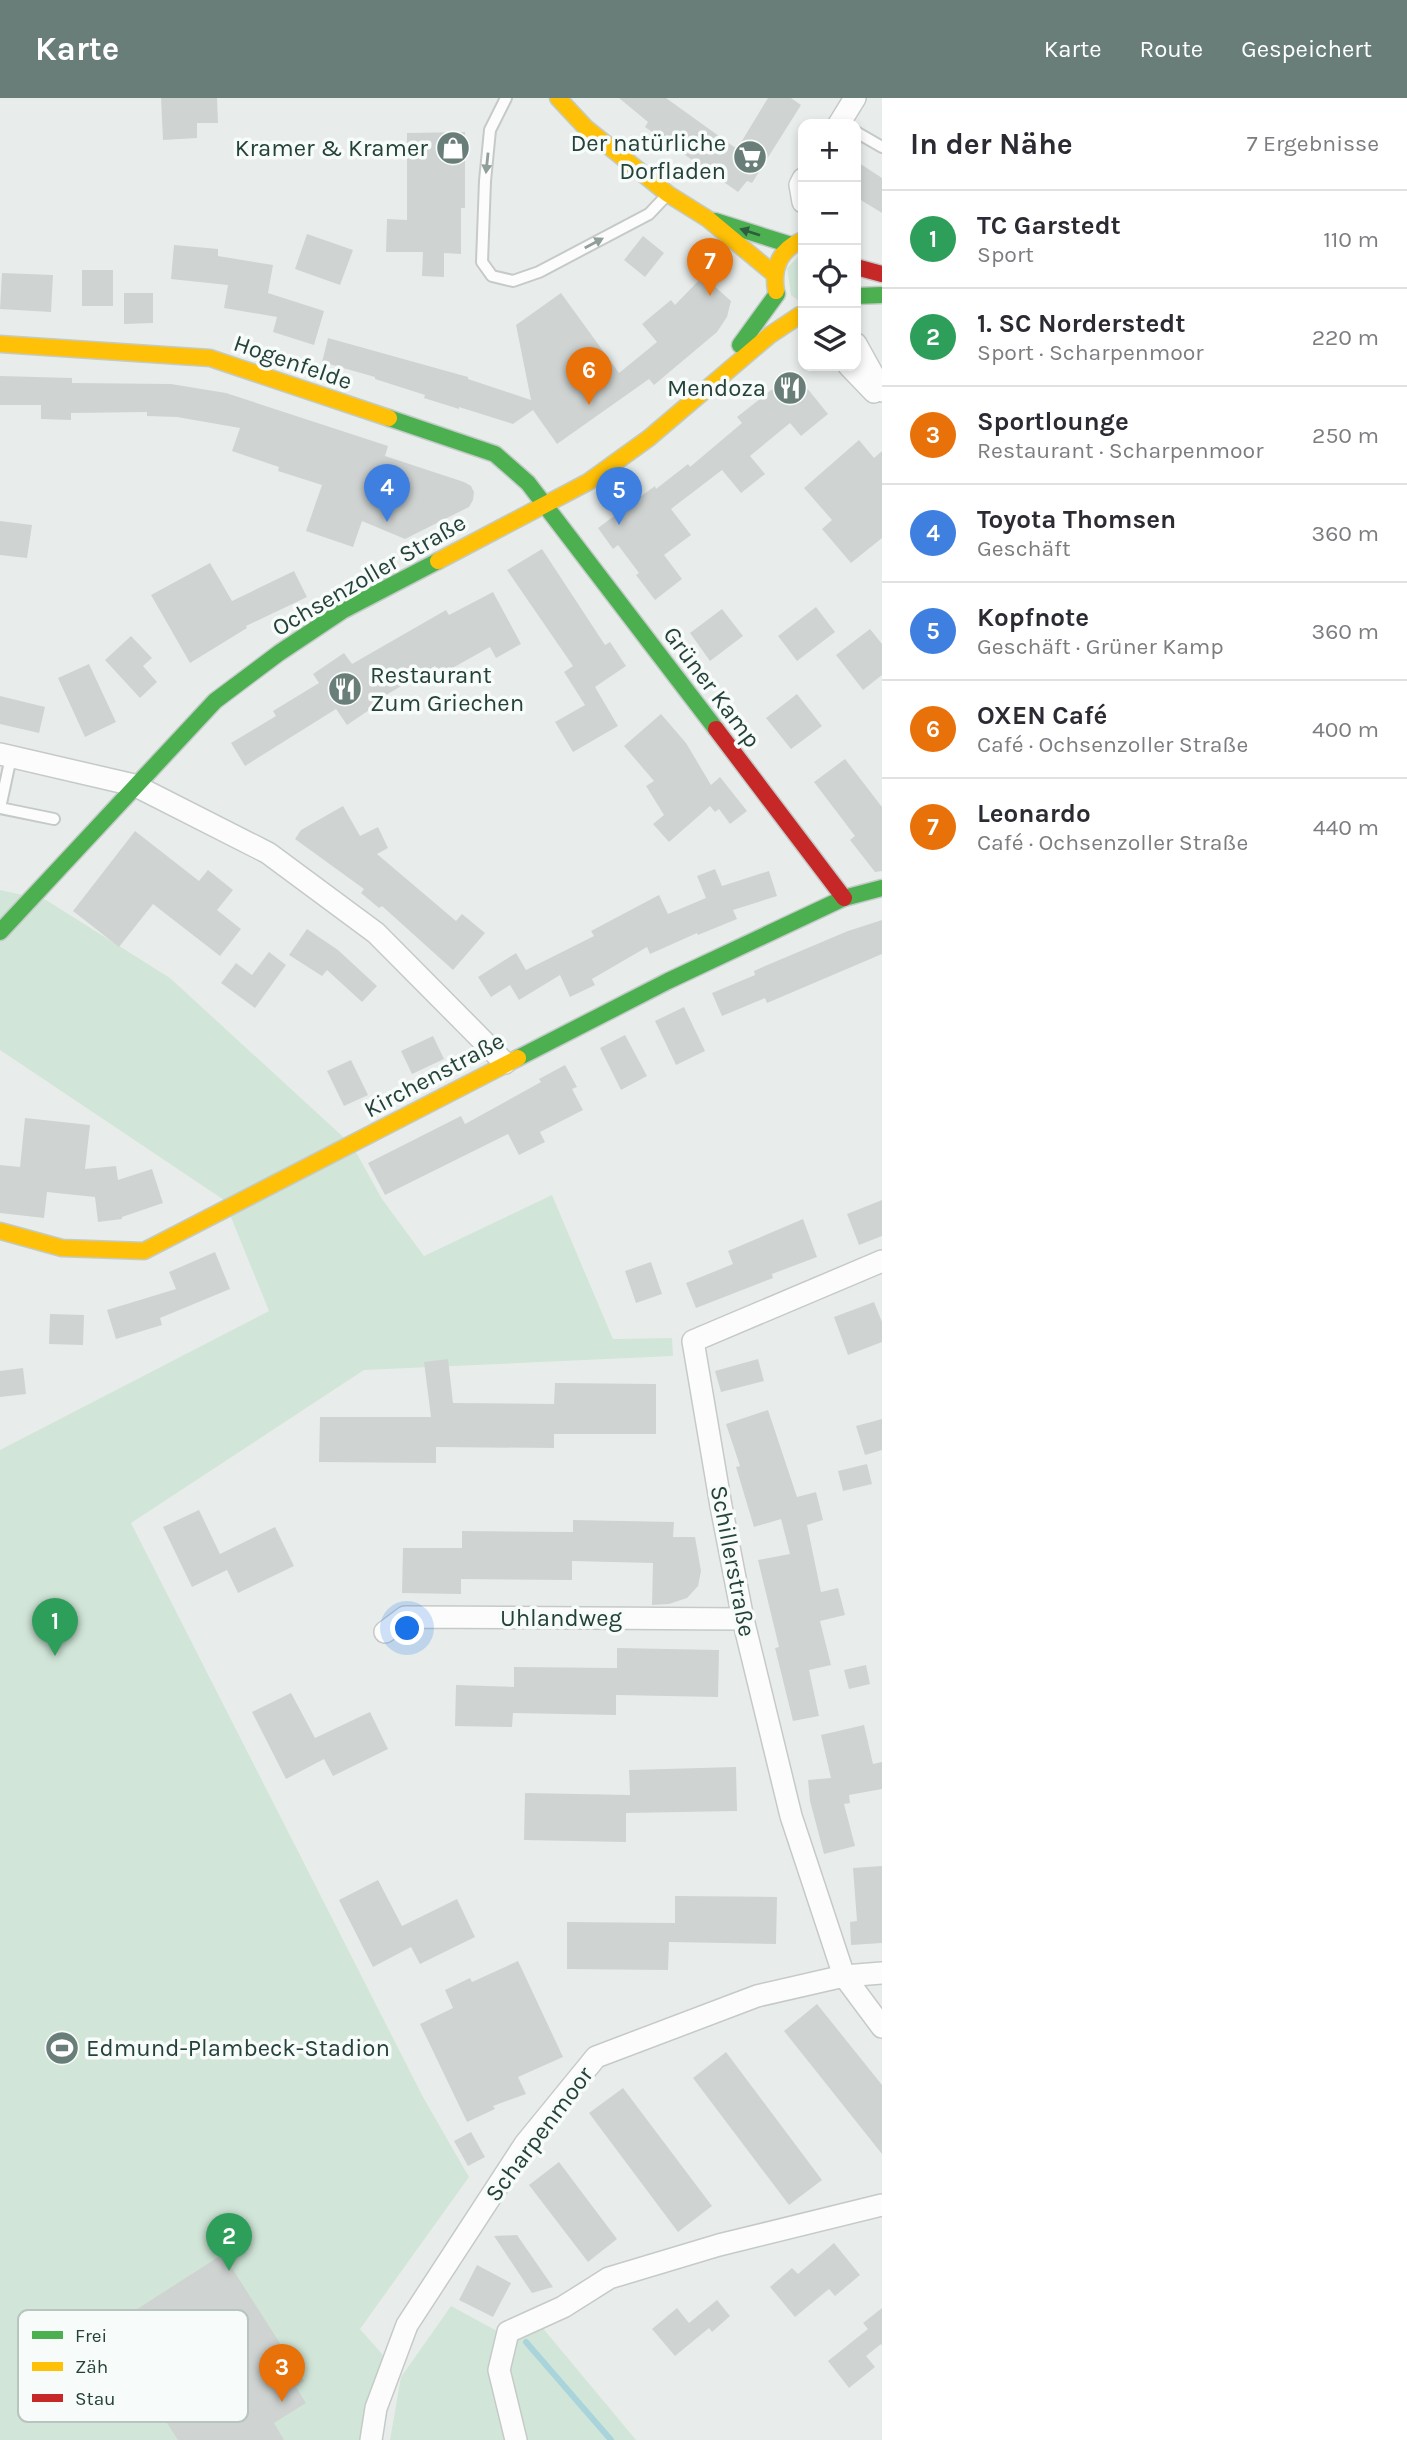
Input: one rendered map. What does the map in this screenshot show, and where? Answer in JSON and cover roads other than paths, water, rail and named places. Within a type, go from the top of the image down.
[{"type":"street","points":[[558,98],[586,128],[668,194],[708,219],[774,274]]},
{"type":"street","points":[[847,119],[855,98]]},
{"type":"street","points":[[708,219],[797,242]]},
{"type":"street","points":[[777,294],[774,274],[779,256],[797,242]]},
{"type":"street","points":[[861,268],[882,274]]},
{"type":"street","name":"Ochsenzoller Straße","points":[[706,389],[777,294],[792,311],[798,313]]},
{"type":"street","points":[[861,296],[882,295]]},
{"type":"street","name":"Ochsenzoller Straße","points":[[0,932],[215,701],[278,653],[342,611],[588,482],[649,438],[770,335],[798,318]]},
{"type":"street","name":"Hogenfelde","points":[[0,344],[210,358],[495,454],[528,483],[544,503]]},
{"type":"street","points":[[861,353],[882,391]]},
{"type":"street","points":[[854,371],[882,399]]},
{"type":"street","name":"Grüner Kamp","points":[[544,503],[844,898]]},
{"type":"street","points":[[6,756],[134,785],[268,853],[376,933],[505,1063]]},
{"type":"street","name":"Kirchenstraße","points":[[0,1231],[62,1248],[144,1251],[668,981],[844,898],[882,888]]},
{"type":"street","name":"Schillerstraße","points":[[882,1261],[693,1341],[743,1619],[791,1816],[844,1976],[882,2027]]},
{"type":"street","name":"Uhlandweg","points":[[385,1632],[405,1617],[743,1619]]},
{"type":"street","name":"Scharpenmoor","points":[[371,2440],[376,2408],[407,2325],[525,2144],[596,2057],[757,1996],[844,1976],[882,1973]]},
{"type":"street","points":[[516,2440],[499,2370],[508,2332],[563,2307],[609,2278],[719,2245],[882,2205]]},
{"type":"lane","points":[[506,98],[490,130],[485,181],[482,262],[492,276],[513,281],[539,272],[649,215],[668,194]]},
{"type":"lane","points":[[861,135],[882,147]]},
{"type":"lane","points":[[6,756],[0,808],[54,819]]},
{"type":"waterway","points":[[526,2342],[611,2440]]},
{"type":"place","name":"Kramer & Kramer","points":[[453,148]]},
{"type":"place","name":"Der natürliche Dorfladen","points":[[750,157]]},
{"type":"place","name":"Leonardo","points":[[710,296]]},
{"type":"place","name":"Mendoza","points":[[790,388]]},
{"type":"place","name":"OXEN Café","points":[[589,405]]},
{"type":"place","name":"Toyota Thomsen","points":[[387,522]]},
{"type":"place","name":"Kopfnote","points":[[619,525]]},
{"type":"place","name":"Restaurant Zum Griechen","points":[[345,689]]},
{"type":"place","name":"TC Garstedt","points":[[55,1656]]},
{"type":"place","name":"Edmund-Plambeck-Stadion","points":[[62,2048]]},
{"type":"place","name":"1. SC Norderstedt","points":[[229,2271]]},
{"type":"place","name":"Sportlounge","points":[[282,2402]]}]
